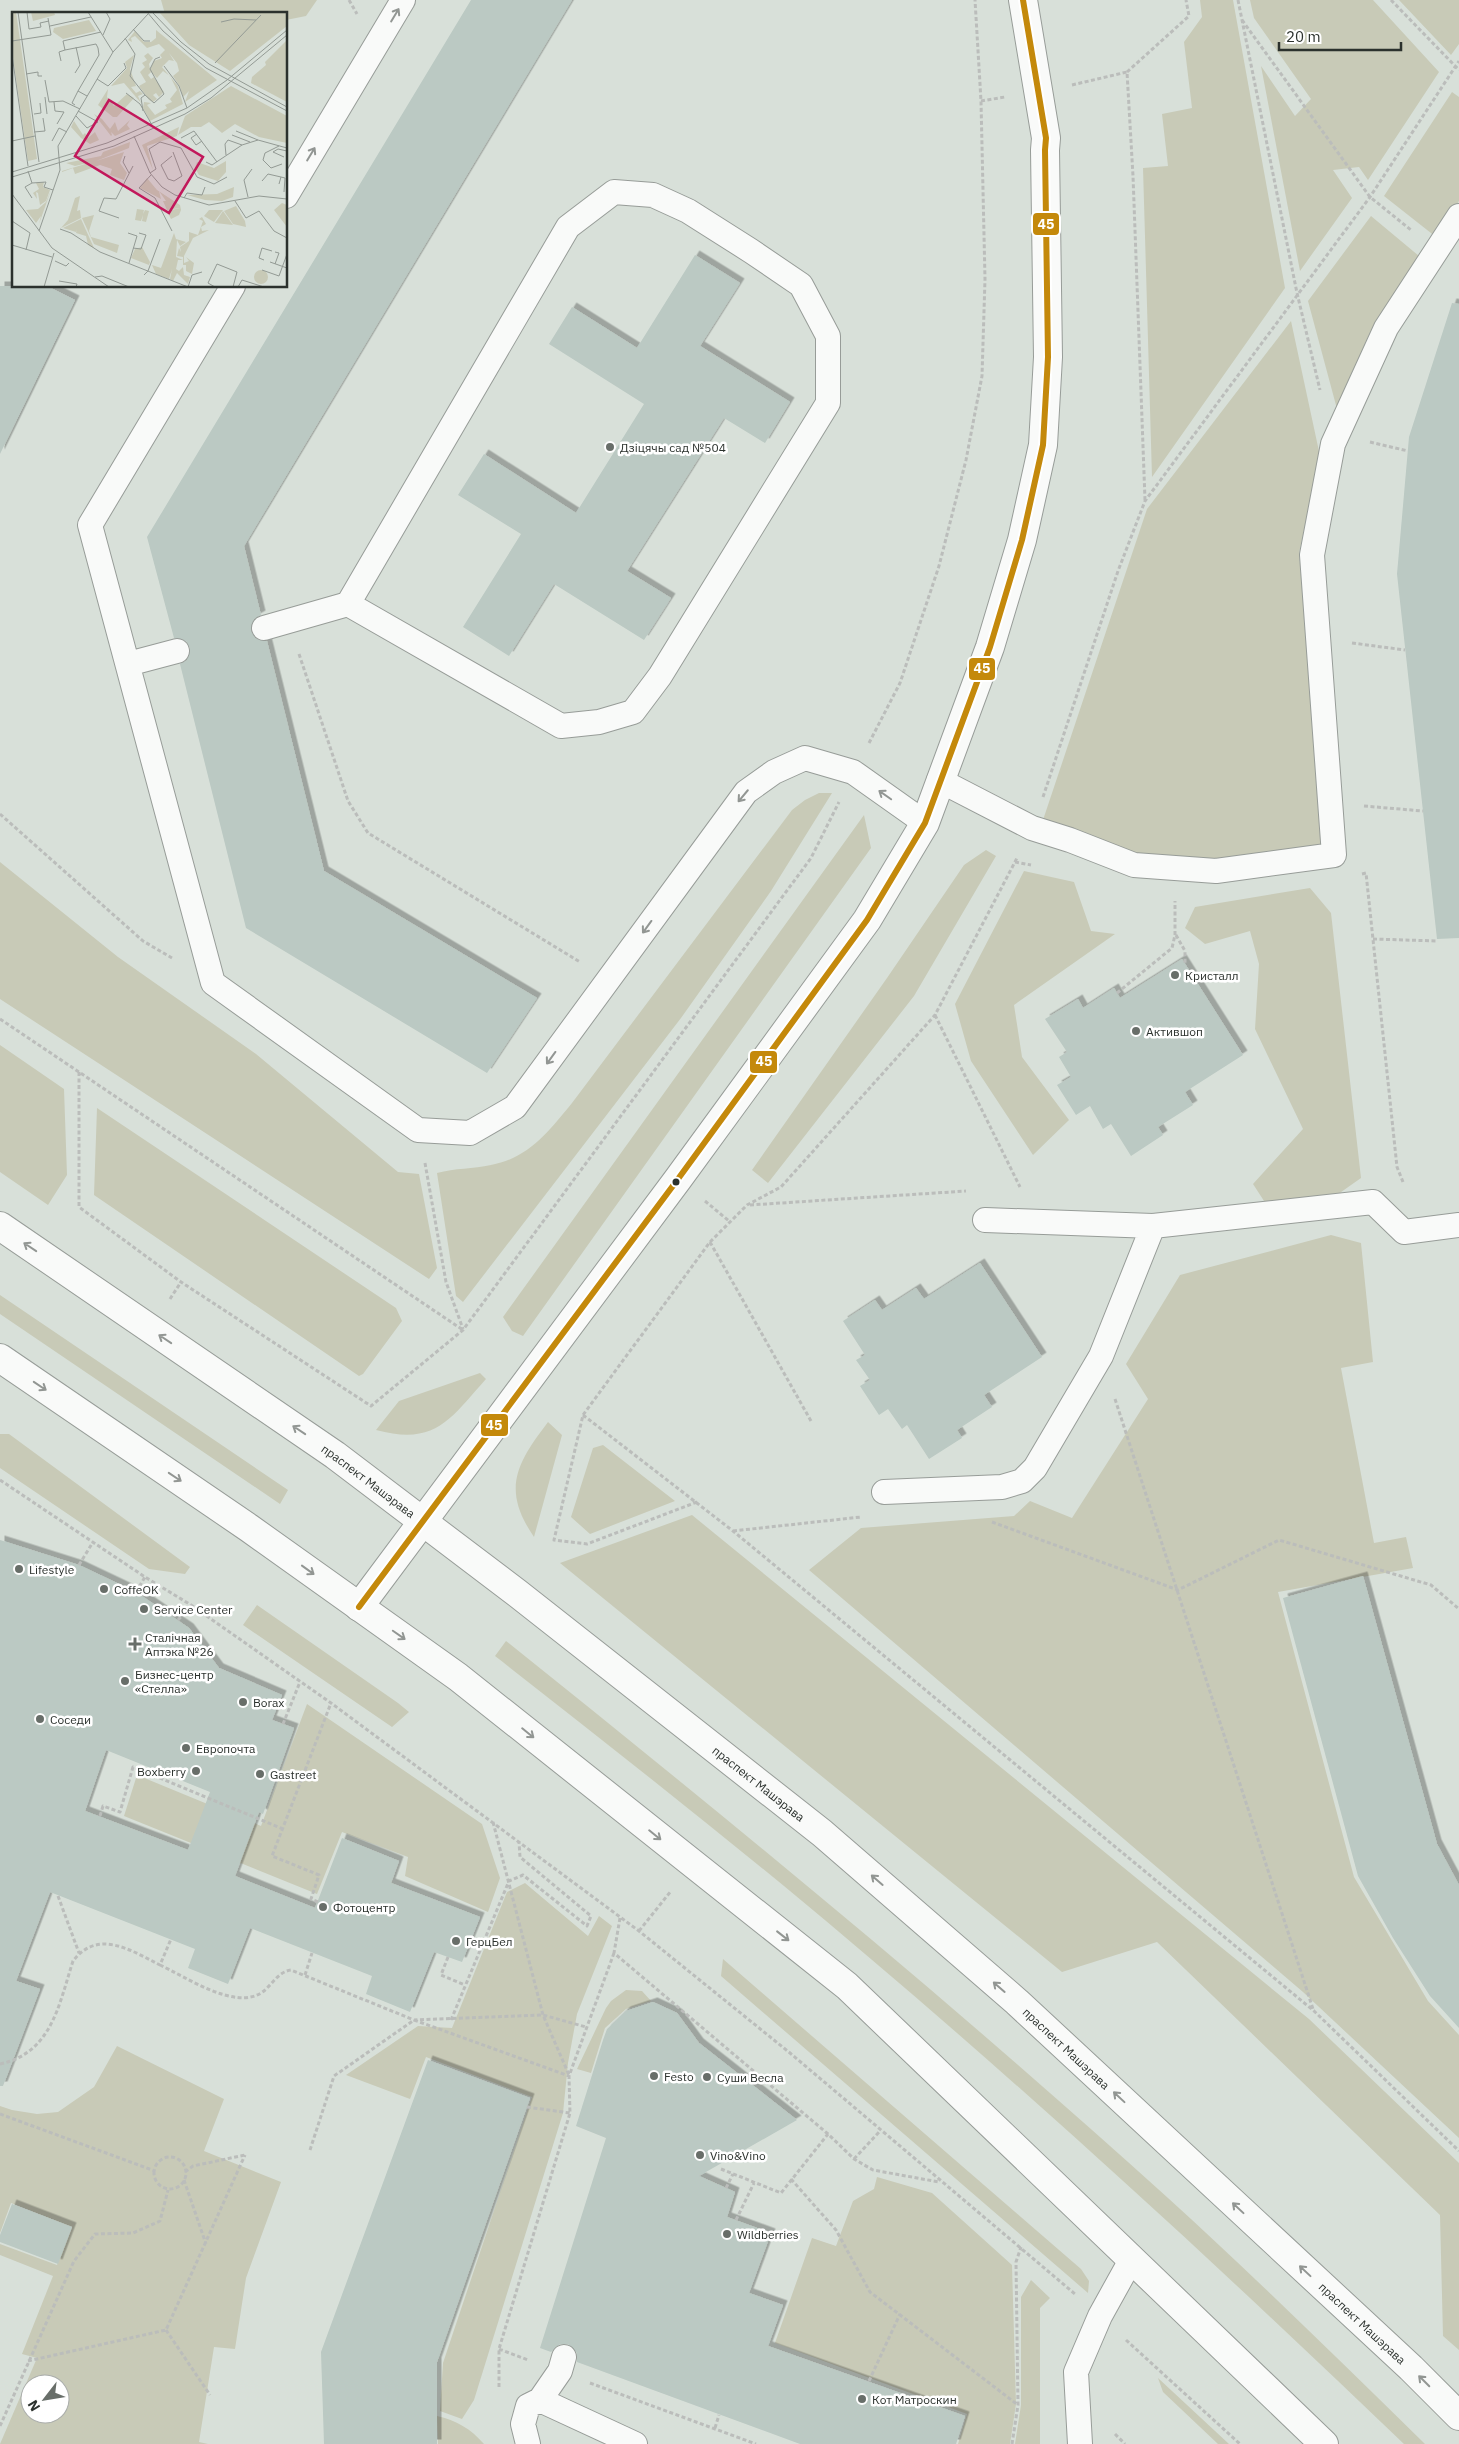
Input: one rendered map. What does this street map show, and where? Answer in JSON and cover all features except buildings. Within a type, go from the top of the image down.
[{"type":"main road","points":[[359,1607],[851,943],[867,920],[925,823],[939,780],[990,647],[1022,540],[1043,445],[1048,358],[1046,138],[1040,92],[1023,0]]},
{"type":"main road","name":"праспект Машэрава","points":[[0,1226],[335,1455],[517,1593],[822,1833],[1016,2002],[1411,2368],[1459,2416]]},
{"type":"main road","points":[[0,1358],[249,1528],[458,1677],[847,1986],[1324,2444]]},
{"type":"lane","points":[[288,193],[403,0]]},
{"type":"lane","points":[[264,628],[348,604],[568,227],[614,192],[653,195],[688,212],[801,285],[828,336],[828,402],[660,676],[633,712],[599,722],[561,726],[348,604]]},
{"type":"lane","points":[[939,780],[1032,828],[1070,840],[1134,865],[1216,871],[1334,855],[1312,554],[1333,444],[1386,328],[1459,216]]},
{"type":"lane","points":[[231,288],[90,525],[213,983],[418,1130],[470,1133],[515,1107],[746,792],[774,772],[805,758],[853,772],[925,823]]},
{"type":"lane","points":[[128,664],[177,651]]},
{"type":"lane","points":[[986,1220],[1153,1226],[1373,1202],[1404,1232],[1459,1225]]},
{"type":"lane","points":[[884,1492],[1002,1487],[1022,1481],[1035,1468],[1101,1356],[1153,1226]]},
{"type":"lane","points":[[1080,2444],[1076,2372],[1100,2316],[1131,2260]]},
{"type":"lane","points":[[525,2434],[528,2406],[540,2400],[562,2364]]},
{"type":"lane","points":[[540,2400],[635,2444]]},
{"type":"path","points":[[1040,92],[1126,72],[1189,16],[1186,0]]},
{"type":"path","points":[[1238,0],[1297,294],[1333,444]]},
{"type":"path","points":[[1391,0],[1459,70]]},
{"type":"path","points":[[1241,18],[1370,197],[1437,250]]},
{"type":"path","points":[[697,1502],[587,1544],[554,1540],[583,1415],[710,1242],[747,1205],[781,1187],[934,1015],[1032,828],[1118,571],[1145,501],[1370,197],[1459,61]]},
{"type":"path","points":[[1126,72],[1133,176],[1145,501]]},
{"type":"path","points":[[1368,452],[1373,434]]},
{"type":"path","points":[[1370,442],[1408,451]]},
{"type":"path","points":[[288,622],[348,801],[368,833],[608,979]]},
{"type":"path","points":[[1350,652],[1349,643],[1405,650]]},
{"type":"path","points":[[1362,815],[1362,806],[1423,811]]},
{"type":"path","points":[[0,814],[143,940],[213,983]]},
{"type":"path","points":[[1015,862],[1034,866]]},
{"type":"path","points":[[1366,863],[1397,1167],[1403,1182],[1409,1188]]},
{"type":"path","points":[[1359,874],[1366,873]]},
{"type":"path","points":[[1117,993],[1172,948],[1175,935],[1174,898]]},
{"type":"path","points":[[1175,935],[1185,951],[1185,964]]},
{"type":"path","points":[[1373,939],[1437,941]]},
{"type":"path","points":[[934,1015],[1020,1187]]},
{"type":"path","points":[[0,1019],[463,1330],[446,1282],[427,1174]]},
{"type":"path","points":[[1010,1188],[1020,1187]]},
{"type":"path","points":[[986,1220],[1020,1187]]},
{"type":"path","points":[[747,1205],[971,1190]]},
{"type":"path","points":[[710,1242],[811,1421]]},
{"type":"path","points":[[1101,1356],[1314,2011]]},
{"type":"path","points":[[583,1415],[733,1531],[1314,2011],[1459,2151]]},
{"type":"path","points":[[0,1480],[145,1577],[191,1605],[331,1703],[639,1931],[790,2053],[880,2131],[1021,2247],[1100,2316]]},
{"type":"path","points":[[733,1531],[868,1517]]},
{"type":"path","points":[[988,1521],[1178,1590],[1279,1540],[1430,1585],[1459,1610]]},
{"type":"path","points":[[79,1565],[92,1542]]},
{"type":"path","points":[[136,1592],[145,1577]]},
{"type":"path","points":[[178,1620],[191,1605]]},
{"type":"path","points":[[283,1724],[300,1682]]},
{"type":"path","points":[[318,1902],[311,1899],[319,1875],[272,1856],[331,1703]]},
{"type":"path","points":[[100,1816],[103,1806],[120,1812],[133,1767],[283,1829]]},
{"type":"path","points":[[493,1822],[543,2015],[569,2076]]},
{"type":"path","points":[[450,2020],[509,1881],[524,1875],[588,1926],[591,1916],[520,1857],[519,1842]]},
{"type":"path","points":[[639,1931],[692,1864]]},
{"type":"path","points":[[58,1896],[79,1953]]},
{"type":"path","points":[[499,2397],[499,2349],[570,2113],[569,2076],[614,1953],[620,1917]]},
{"type":"path","points":[[160,1965],[171,1939]]},
{"type":"path","points":[[0,2064],[18,2057],[38,2045],[50,2029],[73,1962],[79,1953],[88,1948],[103,1944],[121,1946],[223,1995],[240,1998],[258,1995],[285,1971],[291,1970],[414,2020],[569,2076]]},
{"type":"path","points":[[305,1975],[312,1953]]},
{"type":"path","points":[[614,1953],[828,2134],[854,2159],[873,2170],[942,2183]]},
{"type":"path","points":[[448,1957],[441,1975],[465,1985]]},
{"type":"path","points":[[310,2150],[334,2076],[414,2020],[543,2015],[586,2027]]},
{"type":"path","points":[[527,2107],[570,2113]]},
{"type":"path","points":[[0,2114],[154,2171]]},
{"type":"path","points":[[854,2159],[880,2131]]},
{"type":"path","points":[[721,2169],[781,2193],[828,2134]]},
{"type":"path","points":[[166,2330],[245,2155],[193,2166],[186,2172],[184,2179],[176,2188],[168,2190],[161,2187],[157,2182],[154,2171],[160,2160],[172,2157],[180,2162],[186,2172]]},
{"type":"path","points":[[726,2188],[733,2174]]},
{"type":"path","points":[[184,2179],[206,2244]]},
{"type":"path","points":[[791,2179],[836,2230],[870,2292],[1018,2405]]},
{"type":"path","points":[[736,2220],[754,2183]]},
{"type":"path","points":[[0,2426],[74,2261],[95,2234],[133,2232],[160,2221],[168,2190]]},
{"type":"path","points":[[1012,2444],[1018,2405],[1016,2262],[1021,2247]]},
{"type":"path","points":[[869,2381],[900,2314]]},
{"type":"path","points":[[28,2361],[166,2330]]},
{"type":"path","points":[[166,2330],[210,2395]]},
{"type":"path","points":[[1121,2348],[1123,2338],[1240,2444]]},
{"type":"path","points":[[499,2349],[562,2364],[756,2444]]},
{"type":"path","points":[[715,2428],[719,2415]]},
{"type":"path","points":[[1112,2432],[1125,2444]]},
{"type":"green space","points":[[161,0],[317,0],[306,16],[288,20],[288,12],[164,12]]},
{"type":"green space","points":[[1200,0],[1233,0],[1285,288],[1152,477],[1143,168],[1168,166],[1162,114],[1192,108],[1184,42],[1202,17]]},
{"type":"green space","points":[[1250,0],[1373,0],[1439,72],[1368,180],[1359,167],[1333,170],[1352,198],[1300,271],[1261,66],[1295,116],[1311,99],[1254,18]]},
{"type":"green space","points":[[1399,0],[1459,0],[1459,44],[1451,55]]},
{"type":"green space","points":[[1452,92],[1459,97],[1459,201],[1436,237],[1384,196]]},
{"type":"green space","points":[[1371,216],[1419,256],[1370,332],[1337,409],[1308,301]]},
{"type":"green space","points":[[1291,321],[1320,456],[1299,553],[1325,846],[1219,860],[1140,854],[1043,820],[1147,509]]},
{"type":"green space","points":[[819,793],[832,793],[771,891],[681,1018],[463,1302],[456,1296],[437,1173],[504,1161],[527,1150],[537,1142],[572,1103],[792,810],[805,800]]},
{"type":"green space","points":[[864,815],[871,848],[523,1336],[512,1331],[503,1317]]},
{"type":"green space","points":[[986,850],[996,856],[914,996],[768,1183],[752,1170],[964,865]]},
{"type":"green space","points":[[0,862],[118,957],[256,1054],[398,1172],[419,1174],[437,1268],[429,1279],[0,999]]},
{"type":"green space","points":[[1024,871],[1074,882],[1091,931],[1115,934],[1014,1005],[1022,1057],[1069,1120],[1033,1155],[971,1061],[955,1004]]},
{"type":"green space","points":[[1310,888],[1331,913],[1361,1178],[1334,1197],[1266,1204],[1253,1184],[1303,1129],[1255,1029],[1259,964],[1250,931],[1205,944],[1185,928],[1195,907]]},
{"type":"green space","points":[[0,1045],[64,1089],[67,1175],[48,1205],[0,1172]]},
{"type":"green space","points":[[97,1108],[396,1308],[402,1321],[363,1374],[359,1376],[94,1195]]},
{"type":"green space","points":[[1331,1235],[1361,1243],[1373,1362],[1341,1368],[1374,1543],[1406,1537],[1413,1568],[1278,1592],[1354,1877],[1428,2001],[1459,2035],[1459,2138],[1303,1992],[809,1570],[861,1528],[1014,1516],[1030,1501],[1072,1518],[1148,1399],[1126,1364],[1180,1275]]},
{"type":"green space","points":[[0,1295],[288,1490],[280,1504],[0,1314]]},
{"type":"green space","points":[[480,1373],[486,1379],[462,1406],[440,1426],[413,1434],[396,1434],[376,1430],[399,1401]]},
{"type":"green space","points":[[548,1422],[562,1435],[534,1537],[518,1505],[517,1477],[528,1451]]},
{"type":"green space","points":[[0,1434],[9,1434],[190,1567],[185,1574],[149,1569],[0,1468]]},
{"type":"green space","points":[[603,1445],[675,1501],[590,1534],[571,1517],[593,1448]]},
{"type":"green space","points":[[692,1515],[1309,2019],[1459,2163],[1459,2350],[1443,2336],[1440,2215],[1157,1942],[1062,1972],[560,1563]]},
{"type":"green space","points":[[257,1605],[409,1712],[392,1727],[243,1625]]},
{"type":"green space","points":[[506,1641],[758,1845],[1006,2054],[1201,2228],[1425,2444],[1404,2444],[1099,2159],[943,2021],[784,1886],[495,1656]]},
{"type":"green space","points":[[307,1704],[482,1824],[500,1878],[488,1912],[405,1876],[408,1857],[342,1832],[317,1894],[124,1816],[137,1775],[261,1826]]},
{"type":"green space","points":[[525,1883],[588,1936],[599,1916],[612,1926],[577,2014],[568,2063],[563,2113],[474,2400],[462,2419],[440,2411],[443,2363],[532,2097],[426,2057],[410,2099],[346,2075],[418,2026],[452,2028],[507,1892]]},
{"type":"green space","points":[[723,1959],[1081,2269],[1089,2281],[1088,2293],[721,1976]]},
{"type":"green space","points":[[626,1990],[642,1991],[651,2001],[626,2009],[605,2028],[591,2073],[577,2069],[606,2008],[611,2001]]},
{"type":"green space","points":[[117,2046],[224,2099],[204,2151],[281,2182],[246,2278],[235,2349],[214,2347],[199,2442],[208,2444],[0,2444],[20,2398],[20,2424],[70,2424],[70,2374],[30,2374],[37,2358],[22,2354],[53,2276],[0,2255],[0,2244],[57,2265],[72,2227],[11,2203],[0,2233],[0,2106],[37,2114],[58,2112],[94,2087]]},
{"type":"green space","points":[[877,2177],[932,2193],[1012,2265],[1016,2404],[1010,2444],[958,2444],[967,2414],[775,2343],[812,2238],[836,2246],[853,2201],[874,2189]]},
{"type":"green space","points":[[1031,2280],[1050,2298],[1040,2308],[1040,2444],[1015,2444],[1021,2405],[1021,2297]]},
{"type":"green space","points":[[1158,2378],[1229,2444],[1218,2444],[1163,2392]]},
{"type":"green space","points":[[437,2416],[463,2426],[484,2444],[438,2444]]},
{"type":"transit line","name":"45","points":[[359,1607],[678,1179],[867,920],[925,823],[990,647],[1022,540],[1043,445],[1048,357],[1046,138],[1023,0]]},
{"type":"place","name":"Дзіцячы сад №504","points":[[610,447]]},
{"type":"place","name":"Кристалл","points":[[1175,975]]},
{"type":"place","name":"Актившоп","points":[[1136,1031]]},
{"type":"place","name":"Lifestyle","points":[[19,1569]]},
{"type":"place","name":"CoffeOK","points":[[104,1589]]},
{"type":"place","name":"Service Center","points":[[144,1609]]},
{"type":"place","name":"Сталічная Аптэка №26","points":[[135,1644]]},
{"type":"place","name":"Бизнес-центр «Стелла»","points":[[125,1681]]},
{"type":"place","name":"Borax","points":[[243,1702]]},
{"type":"place","name":"Соседи","points":[[40,1719]]},
{"type":"place","name":"Европочта","points":[[186,1748]]},
{"type":"place","name":"Boxberry","points":[[196,1771]]},
{"type":"place","name":"Gastreet","points":[[260,1774]]},
{"type":"place","name":"Фотоцентр","points":[[323,1907]]},
{"type":"place","name":"ГерцБел","points":[[456,1941]]},
{"type":"place","name":"Festo","points":[[654,2076]]},
{"type":"place","name":"Суши Весла","points":[[707,2077]]},
{"type":"place","name":"Vino&Vino","points":[[700,2155]]},
{"type":"place","name":"Wildberries","points":[[727,2234]]},
{"type":"place","name":"Кот Матроскин","points":[[862,2399]]}]
